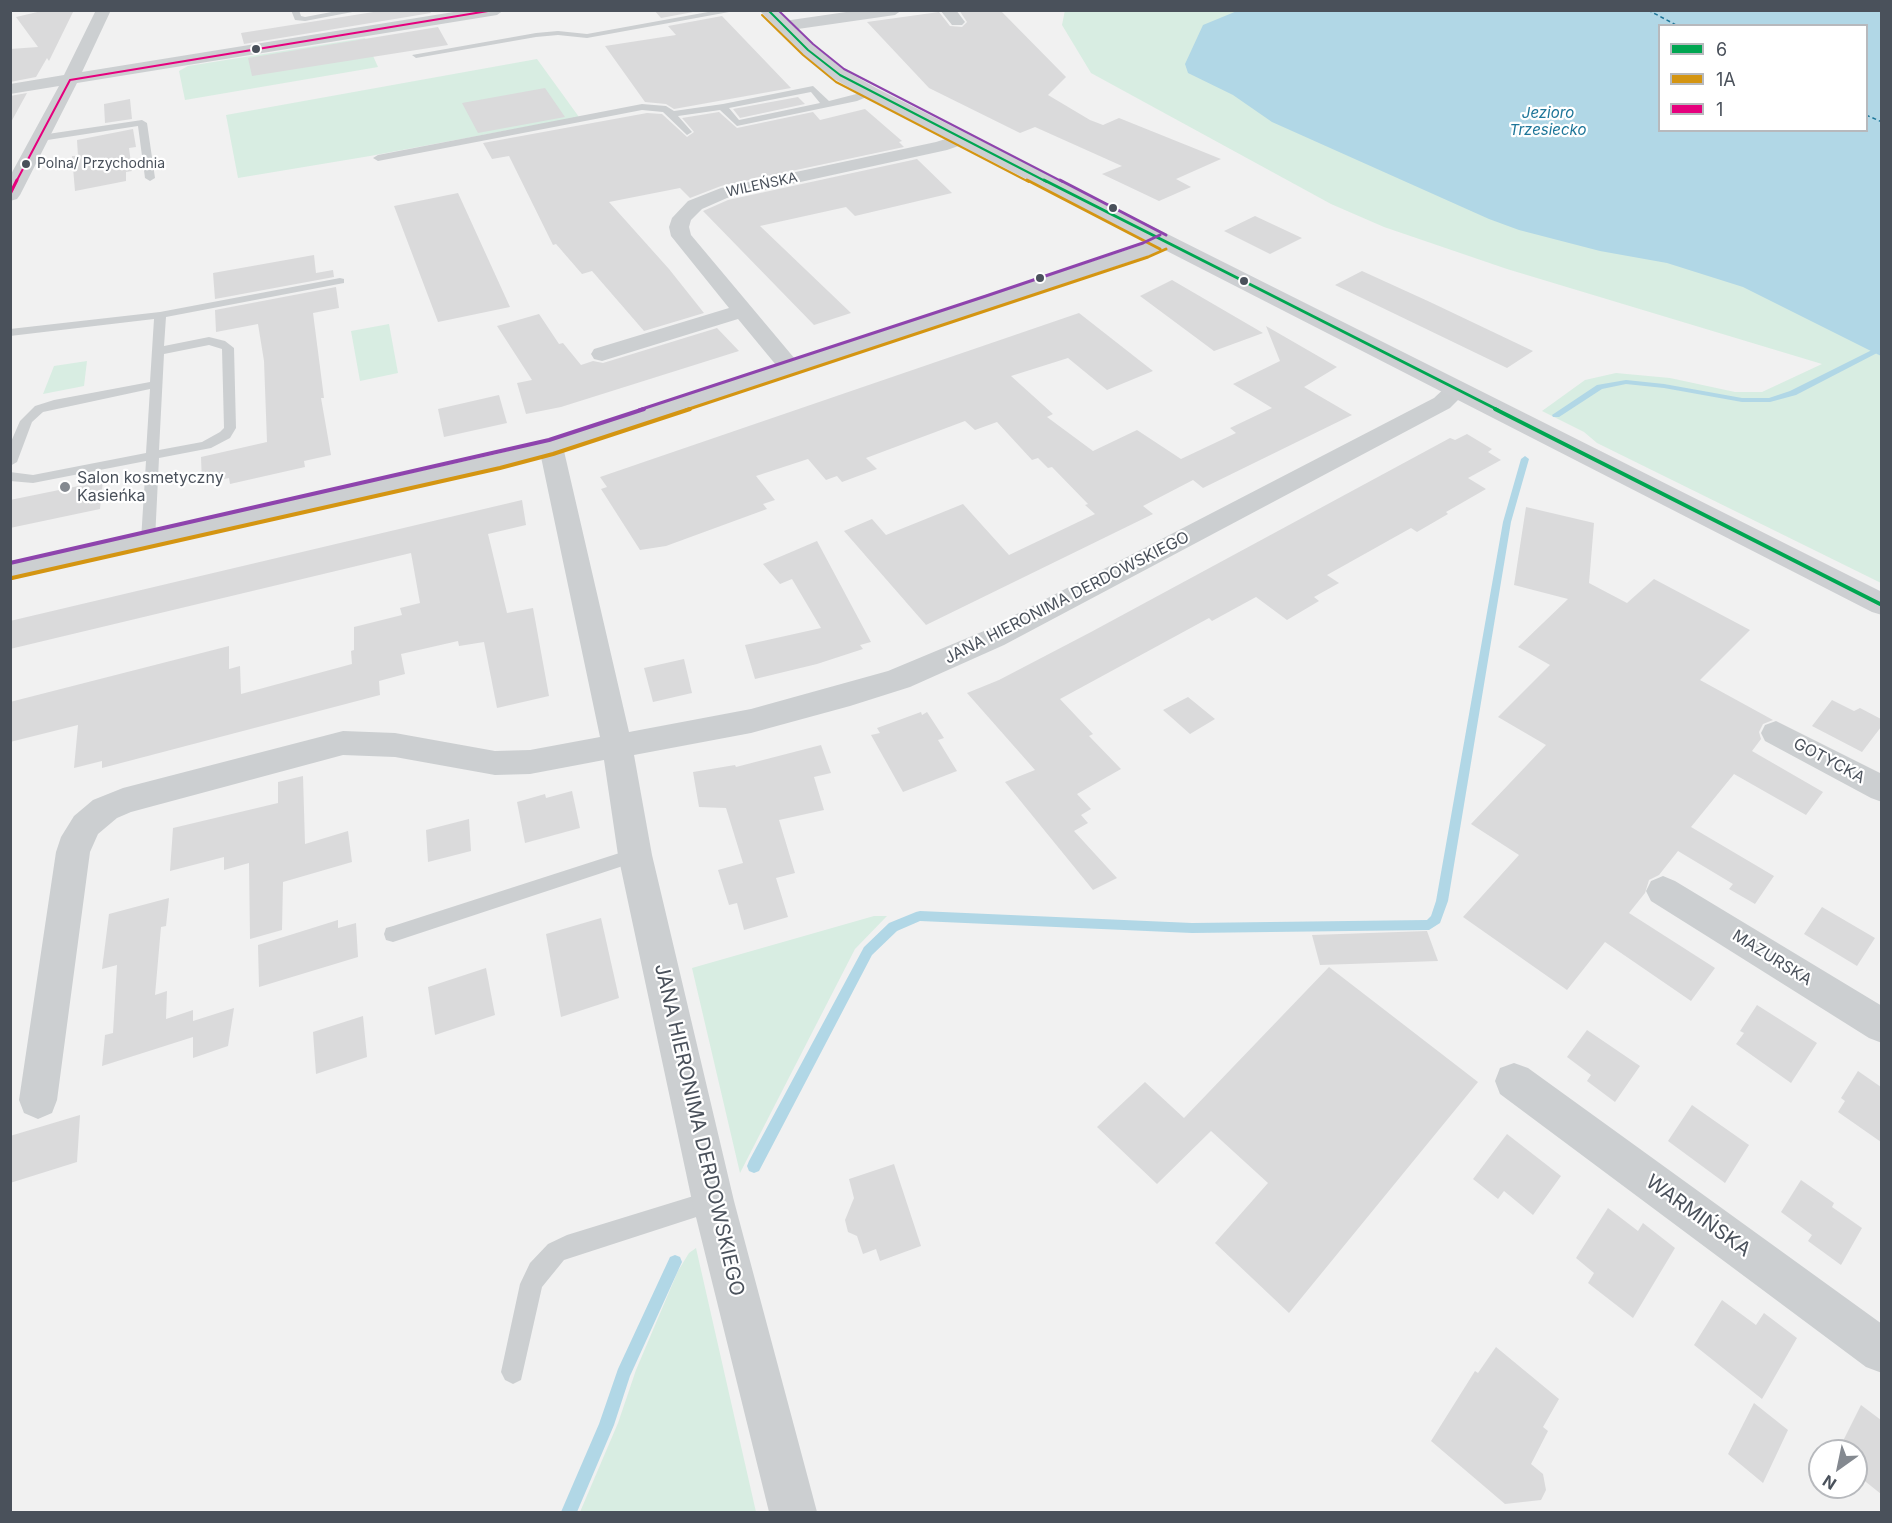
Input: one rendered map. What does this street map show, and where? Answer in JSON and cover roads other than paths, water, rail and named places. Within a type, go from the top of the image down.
[{"type":"street","points":[[10,195],[41,138],[104,10]]},
{"type":"street","points":[[10,88],[69,80],[448,14],[498,10]]},
{"type":"street","points":[[767,10],[840,75],[872,93],[1881,605]]},
{"type":"street","points":[[784,26],[895,10]]},
{"type":"street","name":"WILEŃSKA","points":[[790,368],[681,236],[679,227],[681,218],[689,209],[721,194],[930,149],[961,139]]},
{"type":"street","points":[[10,571],[498,461],[551,447],[1146,250],[1163,242]]},
{"type":"street","points":[[602,354],[742,311]]},
{"type":"street","name":"JANA HIERONIMA DERDOWSKIEGO","points":[[38,1100],[73,852],[78,837],[86,825],[105,809],[123,801],[344,743],[395,745],[478,761],[511,764],[751,721],[889,682],[950,659],[994,638],[1442,403],[1456,390]]},
{"type":"street","name":"JANA HIERONIMA DERDOWSKIEGO","points":[[551,447],[617,746],[635,855],[713,1201],[793,1512]]},
{"type":"street","name":"GOTYCKA","points":[[1776,733],[1881,789]]},
{"type":"street","name":"MAZURSKA","points":[[1663,891],[1881,1026]]},
{"type":"street","name":"WARMIŃSKA","points":[[1514,1081],[1881,1351]]},
{"type":"lane","points":[[295,10],[298,18],[305,19],[359,10]]},
{"type":"lane","points":[[416,55],[536,35],[558,33],[587,36],[736,10]]},
{"type":"lane","points":[[672,114],[723,107],[813,89],[827,105]]},
{"type":"lane","points":[[723,107],[737,123],[827,105],[872,93]]},
{"type":"lane","points":[[378,158],[642,107],[666,110],[687,132]]},
{"type":"lane","points":[[41,138],[142,123],[150,178]]},
{"type":"lane","points":[[10,333],[160,315],[340,281]]},
{"type":"lane","points":[[148,540],[160,315]]},
{"type":"lane","points":[[10,476],[17,479],[33,479],[213,442],[225,435],[230,428],[228,348],[226,345],[209,342],[159,351]]},
{"type":"lane","points":[[10,462],[26,421],[39,409],[157,384]]},
{"type":"lane","points":[[393,934],[635,855]]},
{"type":"lane","points":[[513,1372],[531,1284],[538,1271],[556,1252],[567,1246],[713,1201]]},
{"type":"water","name":"Jezioro Trzesiecko","points":[[1237,11],[1881,11],[1881,356],[1743,287],[1667,263],[1600,251],[1519,230],[1489,219],[1272,122],[1233,95],[1188,73],[1185,64],[1203,25]]},
{"type":"waterway","points":[[1556,415],[1600,387],[1626,382],[1664,386],[1742,400],[1770,400],[1793,393],[1875,352]]},
{"type":"waterway","points":[[754,1166],[868,951],[893,927],[920,916],[1192,928],[1429,925],[1436,919],[1442,901],[1507,522],[1525,459]]},
{"type":"waterway","points":[[569,1512],[606,1425],[623,1374],[675,1262]]},
{"type":"place","name":"Polna/ Przychodnia","points":[[26,164]]},
{"type":"place","name":"Salon kosmetyczny Kasieńka","points":[[65,487]]}]
